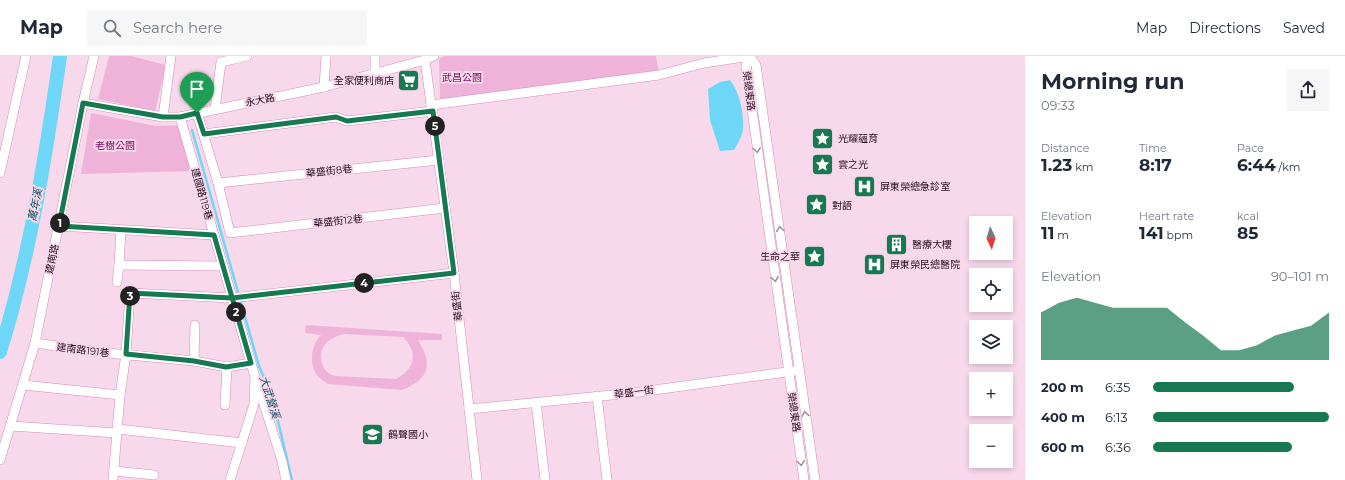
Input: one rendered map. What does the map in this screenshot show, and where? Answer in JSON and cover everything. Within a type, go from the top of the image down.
[{"type":"street","points":[[0,173],[26,56]]},
{"type":"street","name":"建南路","points":[[0,460],[35,343],[83,103],[94,56]]},
{"type":"street","points":[[163,117],[171,56]]},
{"type":"street","points":[[215,109],[220,59],[247,56]]},
{"type":"street","points":[[324,87],[326,56]]},
{"type":"street","points":[[375,56],[375,74]]},
{"type":"street","points":[[204,134],[336,117],[347,121],[659,75],[704,63],[750,56]]},
{"type":"street","name":"榮總東路","points":[[750,56],[756,65],[815,480]]},
{"type":"street","name":"榮總東路","points":[[750,56],[746,67],[804,480]]},
{"type":"street","name":"永大路","points":[[83,103],[163,117],[180,117],[324,87],[430,58]]},
{"type":"street","name":"華盛街","points":[[430,58],[432,108],[454,273],[477,480]]},
{"type":"street","points":[[197,113],[218,183],[220,229]]},
{"type":"street","name":"建國路119巷","points":[[180,117],[220,229],[223,266],[255,377],[254,404],[230,480]]},
{"type":"street","points":[[755,132],[765,130]]},
{"type":"street","name":"華盛街8巷","points":[[218,183],[440,160]]},
{"type":"street","name":"華盛街12巷","points":[[59,226],[120,230],[220,229],[445,208]]},
{"type":"street","points":[[117,282],[120,230]]},
{"type":"street","points":[[119,265],[223,266]]},
{"type":"street","points":[[154,474],[113,475],[120,395],[126,354],[130,293],[232,298],[454,273]]},
{"type":"street","points":[[780,315],[791,314]]},
{"type":"street","points":[[194,361],[195,326]]},
{"type":"street","name":"建南路191巷","points":[[35,343],[194,361],[226,367],[251,363]]},
{"type":"street","points":[[225,405],[226,367]]},
{"type":"street","name":"華盛一街","points":[[470,409],[597,396],[799,371]]},
{"type":"street","points":[[255,377],[282,462],[286,480]]},
{"type":"street","points":[[23,385],[120,395]]},
{"type":"street","points":[[597,396],[607,480]]},
{"type":"street","points":[[536,402],[545,480]]},
{"type":"street","points":[[11,426],[117,431],[242,443]]},
{"type":"street","points":[[799,448],[810,447]]},
{"type":"green space","points":[[109,56],[131,56],[166,65],[155,111],[98,99]]},
{"type":"green space","name":"武昌公園","points":[[444,56],[656,56],[659,72],[440,101],[439,59]]},
{"type":"green space","name":"老樹公園","points":[[91,113],[156,126],[184,125],[194,171],[81,174]]},
{"type":"green space","points":[[306,325],[442,334],[442,340],[418,340],[426,356],[426,370],[418,381],[402,390],[328,384],[316,374],[312,364],[313,349],[321,335],[305,333]],"holes":[[[339,335],[403,337],[411,349],[413,360],[411,366],[396,379],[335,376],[327,372],[322,363],[321,352],[323,348],[330,340]]]},
{"type":"water","points":[[730,80],[741,103],[743,129],[741,137],[734,150],[720,151],[710,120],[708,89],[720,82]]},
{"type":"waterway","name":"萬年溪","points":[[0,352],[20,279],[36,205],[60,56]]},
{"type":"waterway","name":"大武營溪","points":[[192,130],[259,366],[272,396],[292,480]]},
{"type":"place","name":"全家便利商店","points":[[409,80]]},
{"type":"place","name":"光耀蘊育","points":[[823,138]]},
{"type":"place","name":"雲之光","points":[[822,164]]},
{"type":"place","name":"屏東榮總急診室","points":[[864,186]]},
{"type":"place","name":"對語","points":[[816,205]]},
{"type":"place","name":"醫療大樓","points":[[897,244]]},
{"type":"place","name":"生命之華","points":[[815,256]]},
{"type":"place","name":"屏東榮民總醫院","points":[[874,264]]},
{"type":"place","name":"鶴聲國小","points":[[373,434]]},
{"type":"route","points":[[197,113],[180,117],[163,117],[83,103],[59,226],[214,235],[232,298],[251,363],[226,367],[194,361],[126,354],[130,293],[232,298],[454,273],[433,111],[347,121],[336,117],[204,134],[197,113]]}]
